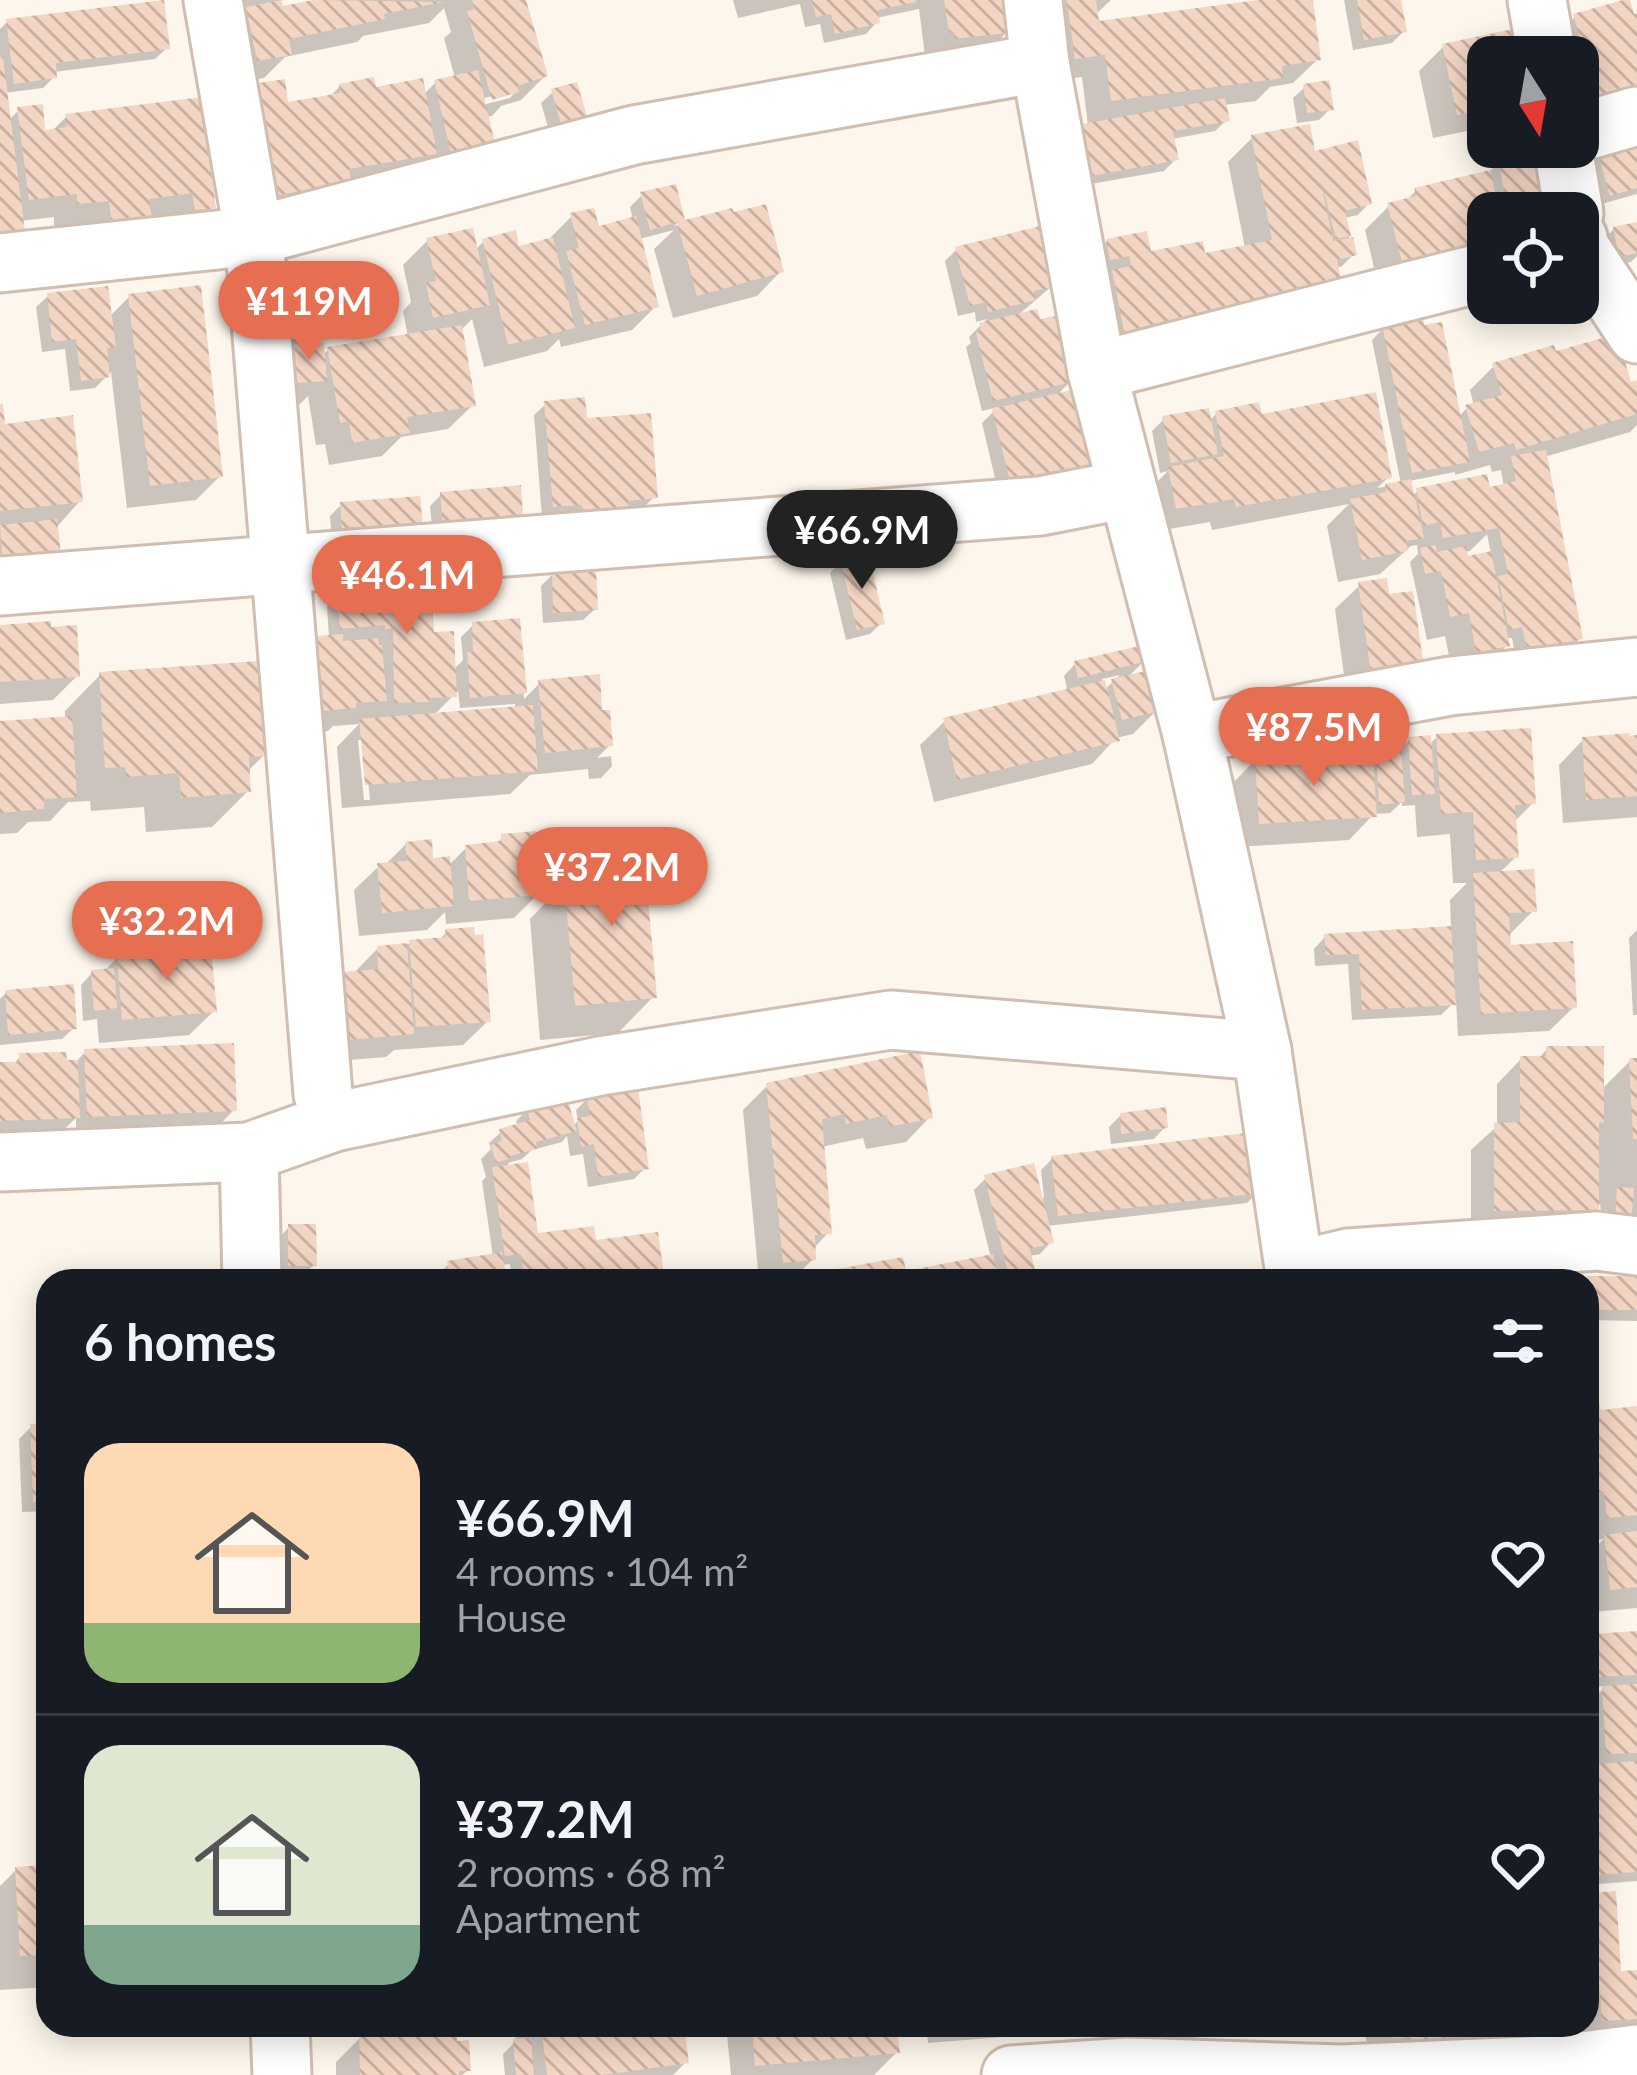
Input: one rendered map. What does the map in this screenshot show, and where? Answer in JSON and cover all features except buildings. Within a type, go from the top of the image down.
[{"type":"street","points":[[213,0],[254,236],[322,1094],[334,1122]]},
{"type":"street","points":[[1033,0],[1040,63],[1096,371],[1192,734],[1262,1052],[1295,1269]]},
{"type":"street","points":[[1537,0],[1543,36]]},
{"type":"street","points":[[0,263],[254,236],[634,135],[1040,63]]},
{"type":"street","points":[[1599,127],[1637,116]]},
{"type":"street","points":[[1096,371],[1467,276]]},
{"type":"street","points":[[1599,278],[1637,334]]},
{"type":"street","points":[[0,586],[1040,506],[1127,489]]},
{"type":"street","points":[[1192,734],[1450,686],[1637,667]]},
{"type":"street","points":[[0,1162],[249,1152],[334,1122],[600,1066],[891,1021],[1262,1052]]},
{"type":"street","points":[[249,1152],[252,1269]]},
{"type":"street","points":[[1316,1269],[1348,1258],[1597,1241],[1637,1246]]},
{"type":"street","points":[[280,2037],[282,2075]]},
{"type":"street","points":[[1338,2037],[1341,2074]]},
{"type":"street","points":[[1011,2075],[1129,2066],[1341,2074],[1550,2065],[1637,2054]]}]
